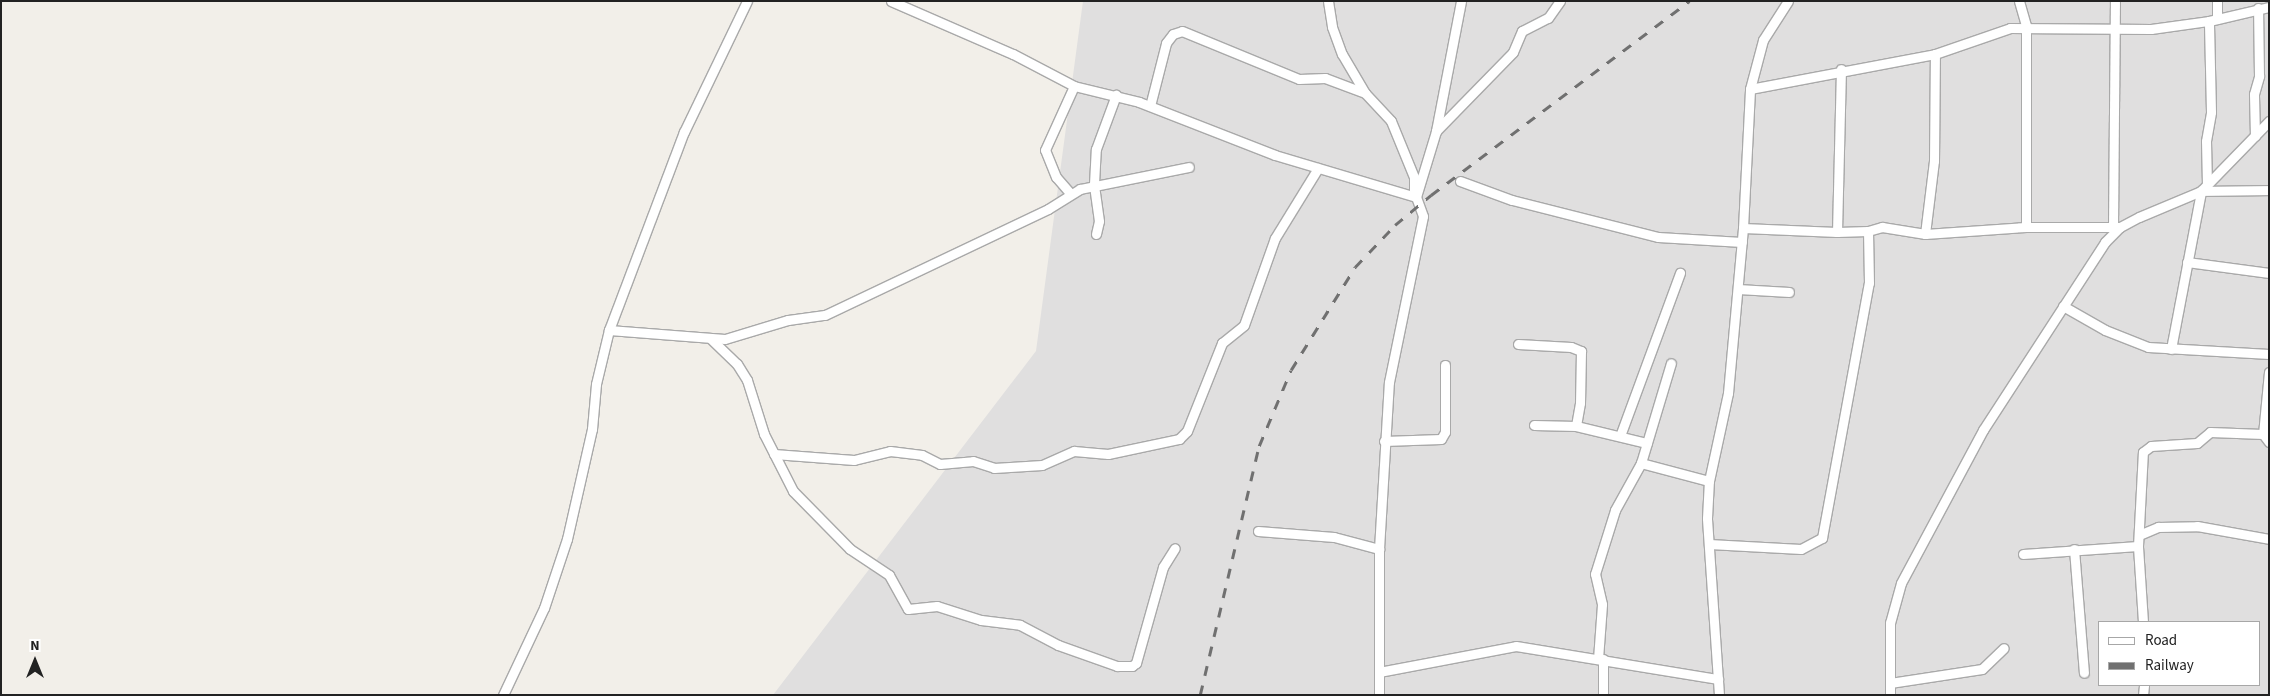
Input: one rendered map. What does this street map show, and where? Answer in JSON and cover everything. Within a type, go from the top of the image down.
[{"type":"street","points":[[503,695],[544,608],[567,539],[592,429],[596,384],[609,330],[684,132],[747,1]]},
{"type":"street","points":[[891,1],[1013,54],[1074,86],[1116,95],[1150,106],[1275,155],[1415,197]]},
{"type":"street","points":[[1328,1],[1336,40],[1365,93],[1394,127],[1415,181],[1415,197],[1423,216],[1396,340],[1384,441],[1379,549],[1379,695]]},
{"type":"street","points":[[1415,197],[1436,131],[1461,1]]},
{"type":"street","points":[[1436,131],[1513,52],[1522,31],[1548,18],[1560,1]]},
{"type":"street","points":[[1719,695],[1709,544],[1709,481],[1728,393],[1742,242],[1750,89],[1764,40],[1788,1]]},
{"type":"street","points":[[2019,1],[2026,26],[2026,227]]},
{"type":"street","points":[[1890,695],[1890,623],[1901,583],[1983,430],[2105,242],[2117,227],[2115,1]]},
{"type":"street","points":[[2171,349],[2187,262],[2204,188],[2206,141],[2211,112],[2213,20],[2217,1]]},
{"type":"street","points":[[1750,89],[1841,69],[1935,54],[1992,34],[2026,26],[2151,29],[2213,20],[2258,8],[2269,7]]},
{"type":"street","points":[[2255,136],[2254,94],[2259,76],[2258,8]]},
{"type":"street","points":[[1150,106],[1166,43],[1173,34],[1182,31],[1299,79],[1325,78],[1365,93]]},
{"type":"street","points":[[1925,234],[1934,161],[1935,54]]},
{"type":"street","points":[[1837,232],[1841,69]]},
{"type":"street","points":[[1070,193],[1056,177],[1046,150],[1074,86]]},
{"type":"street","points":[[1096,234],[1099,210],[1094,184],[1098,138],[1116,95]]},
{"type":"street","points":[[1743,228],[1837,232],[1868,231],[1882,227],[1925,234],[2026,227],[2117,227],[2204,188],[2269,121]]},
{"type":"street","points":[[609,330],[711,339],[735,338],[788,320],[838,310],[875,288],[1048,209],[1070,193],[1094,184],[1189,167]]},
{"type":"street","points":[[774,454],[854,460],[890,451],[922,455],[940,464],[973,461],[994,468],[1042,465],[1074,451],[1108,454],[1179,439],[1187,431],[1222,343],[1244,325],[1275,238],[1318,168]]},
{"type":"street","points":[[1460,181],[1512,200],[1658,237],[1742,242]]},
{"type":"street","points":[[2204,188],[2269,190]]},
{"type":"street","points":[[1709,544],[1801,549],[1822,538],[1868,292],[1868,231]]},
{"type":"street","points":[[2187,262],[2269,273]]},
{"type":"street","points":[[1620,436],[1680,273]]},
{"type":"street","points":[[1738,289],[1789,292]]},
{"type":"street","points":[[2063,306],[2105,330],[2148,347],[2269,354]]},
{"type":"street","points":[[711,339],[737,364],[748,380],[764,434],[794,491],[850,549],[889,575],[908,609],[937,606],[982,620],[1020,625],[1058,645],[1117,666],[1132,666],[1136,663],[1164,568],[1175,548]]},
{"type":"street","points":[[1518,344],[1571,347],[1580,351],[1580,404],[1576,426]]},
{"type":"street","points":[[1603,695],[1600,659],[1602,604],[1595,574],[1615,510],[1641,464],[1671,363]]},
{"type":"street","points":[[1384,441],[1441,438],[1445,432],[1446,365]]},
{"type":"street","points":[[2269,372],[2263,434],[2269,442]]},
{"type":"street","points":[[1534,425],[1576,426],[1647,443]]},
{"type":"street","points":[[2143,621],[2138,546],[2142,456],[2147,448],[2194,444],[2210,432],[2263,434]]},
{"type":"street","points":[[1641,464],[1709,481]]},
{"type":"street","points":[[2139,535],[2158,527],[2197,526],[2269,539]]},
{"type":"street","points":[[1258,530],[1334,537],[1379,549]]},
{"type":"street","points":[[2023,554],[2138,546]]},
{"type":"street","points":[[2074,550],[2084,673]]},
{"type":"street","points":[[1378,672],[1516,646],[1718,679]]},
{"type":"street","points":[[1890,683],[1982,669],[2004,648]]},
{"type":"shaded area","points":[[1083,1],[2269,1],[2269,695],[773,695],[1036,351]]},
{"type":"railway","points":[[1200,695],[1259,446],[1291,370],[1355,267],[1395,225],[1431,195],[1689,1]]}]
